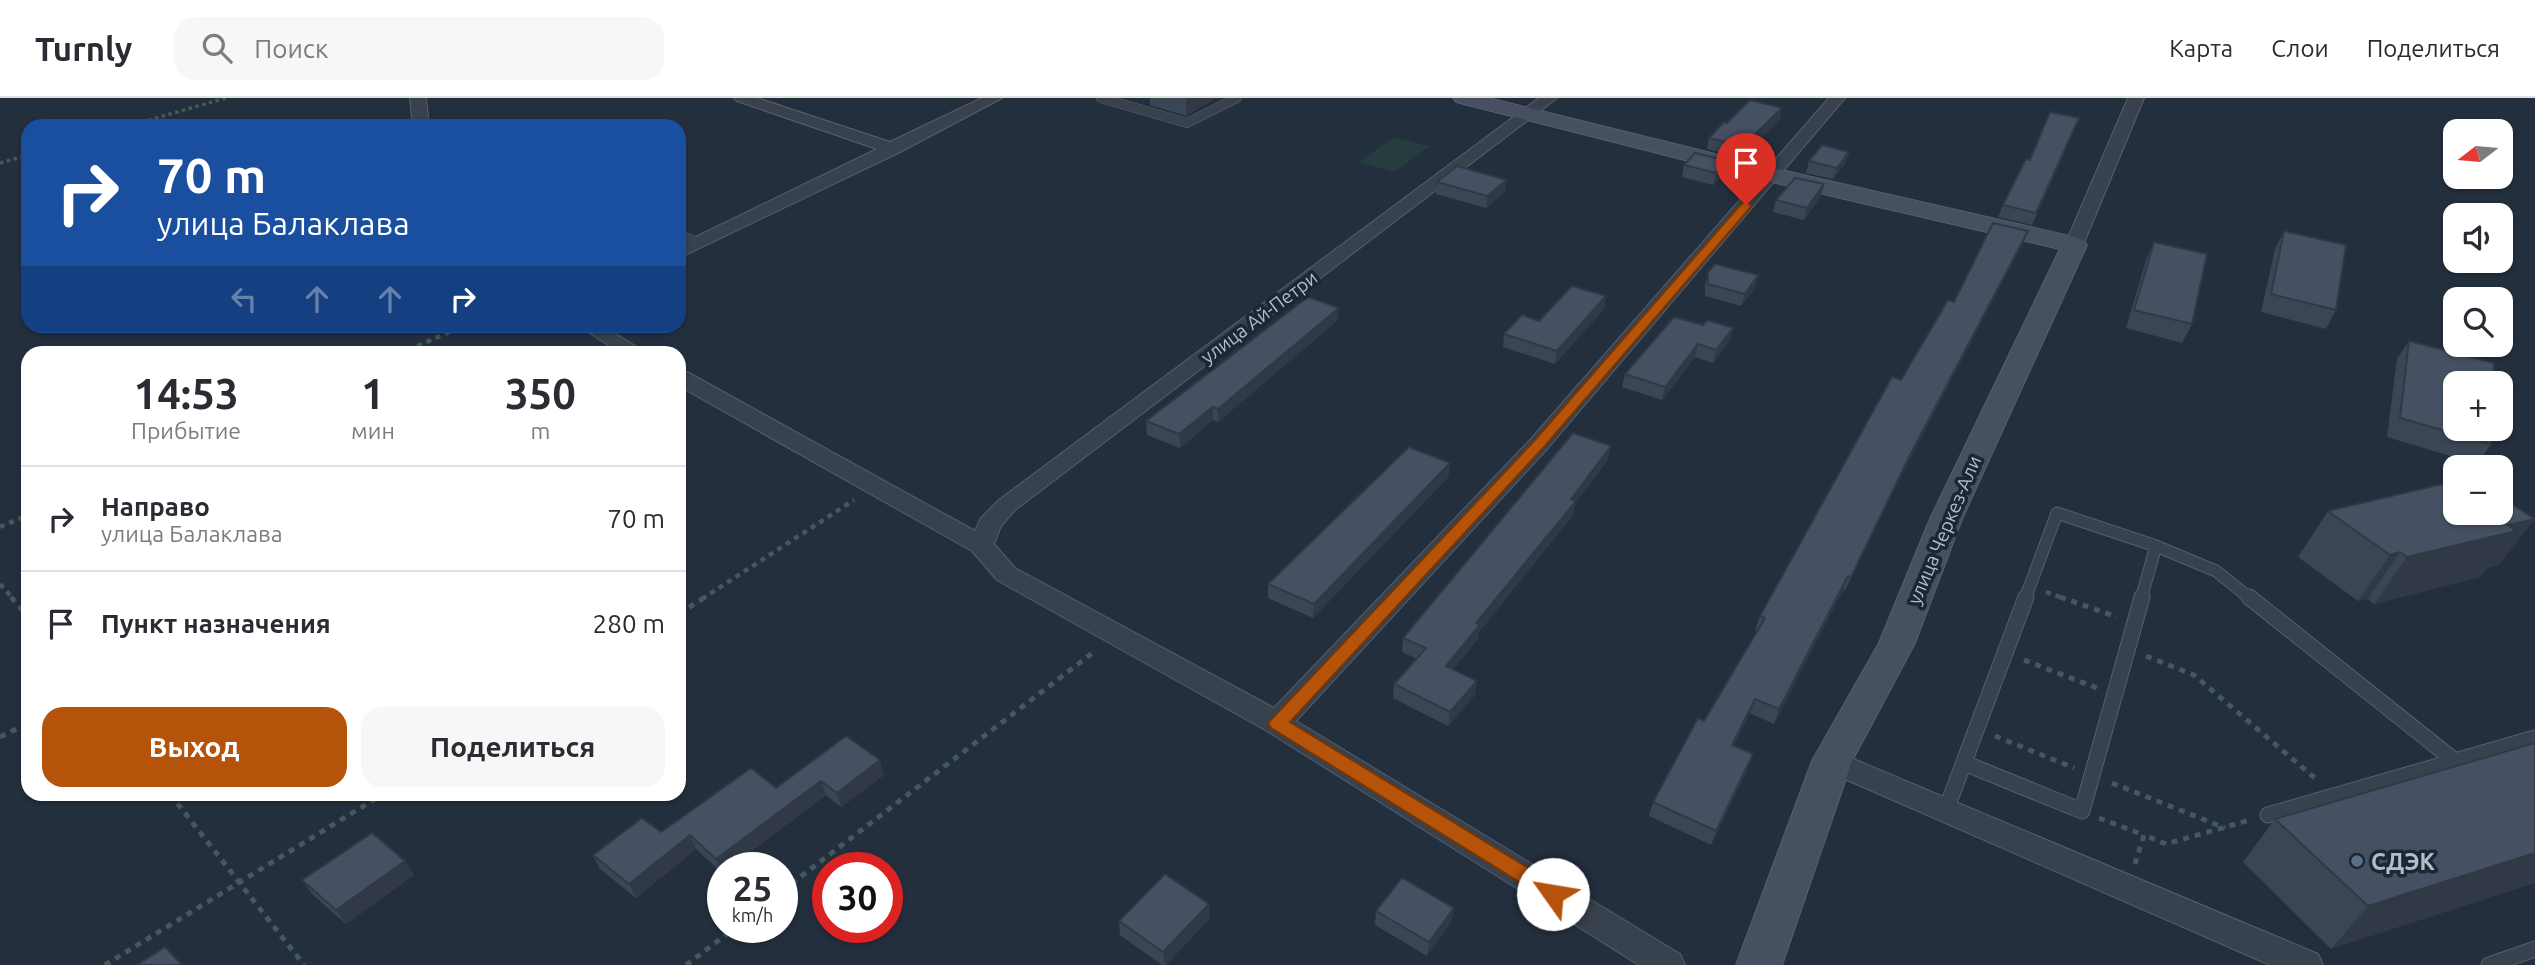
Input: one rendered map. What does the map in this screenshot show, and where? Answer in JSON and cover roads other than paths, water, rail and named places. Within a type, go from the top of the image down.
[{"type":"street","points":[[418,98],[423,119]]},
{"type":"street","points":[[743,98],[894,149]]},
{"type":"street","points":[[686,249],[994,98]]},
{"type":"street","points":[[1463,98],[1772,175],[2074,245]]},
{"type":"street","name":"улица Ай-Петри","points":[[981,545],[990,523],[1007,506],[1530,115],[1549,98]]},
{"type":"street","points":[[1278,723],[1539,444],[1837,98]]},
{"type":"street","name":"улица Черкез-Али","points":[[1759,965],[1832,761],[1896,643],[1946,519],[2074,245],[2136,98]]},
{"type":"street","points":[[601,333],[624,346]]},
{"type":"street","points":[[686,381],[981,545],[1006,574],[1278,723],[1668,965]]},
{"type":"street","points":[[1832,761],[2306,965]]},
{"type":"lane","points":[[1101,98],[1186,123],[1237,98]]},
{"type":"lane","points":[[686,237],[698,243]]},
{"type":"lane","points":[[1946,810],[2057,513],[2156,546],[2216,571],[2455,761]]},
{"type":"lane","points":[[1964,762],[2082,811],[2156,546]]},
{"type":"lane","points":[[2268,815],[2535,738]]},
{"type":"lane","points":[[2489,965],[2535,949]]},
{"type":"place","name":"СДЭК","points":[[2357,861]]}]
